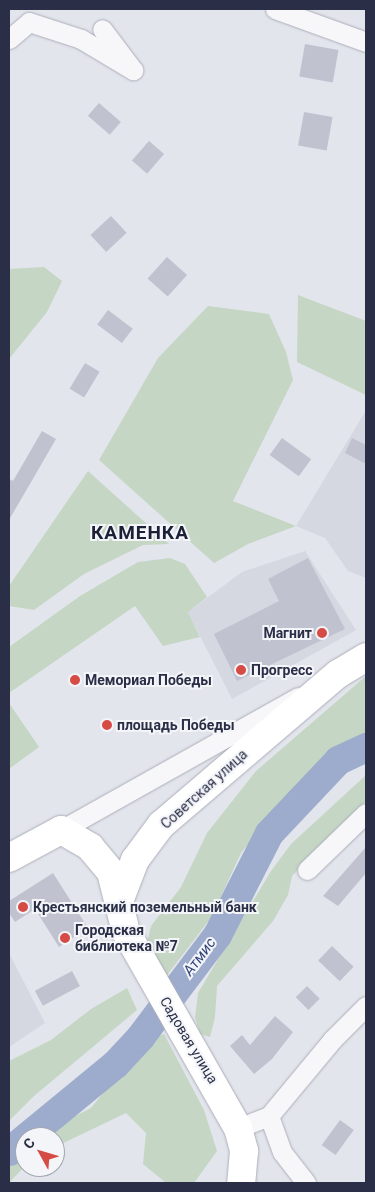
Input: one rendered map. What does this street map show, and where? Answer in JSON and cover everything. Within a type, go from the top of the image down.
[{"type":"main road","name":"Советская улица","points":[[120,899],[135,860],[162,826],[338,674],[366,657]]},
{"type":"main road","name":"Советская улица","points":[[9,858],[61,830]]},
{"type":"main road","points":[[61,830],[90,846],[111,872],[120,899]]},
{"type":"main road","name":"Садовая улица","points":[[120,899],[126,932],[143,964],[189,1039],[238,1128],[244,1151],[241,1183]]},
{"type":"street","points":[[274,9],[366,42]]},
{"type":"street","points":[[9,39],[29,22],[81,39],[133,70],[102,29]]},
{"type":"street","name":"Советская улица","points":[[61,830],[338,674]]},
{"type":"street","points":[[307,870],[366,813]]},
{"type":"street","points":[[238,1128],[269,1116],[332,1040],[366,1006]]},
{"type":"street","points":[[269,1116],[282,1152],[306,1183]]},
{"type":"shaded area","points":[[365,412],[366,578],[348,571],[325,538],[296,526]]},
{"type":"shaded area","points":[[305,551],[356,630],[232,699],[188,612],[242,572]]},
{"type":"shaded area","points":[[9,953],[45,1023],[9,1047]]},
{"type":"green space","points":[[44,267],[62,281],[47,312],[9,359],[9,269]]},
{"type":"green space","points":[[298,295],[366,321],[366,395],[297,362]]},
{"type":"green space","points":[[208,306],[269,314],[286,352],[293,380],[233,501],[296,526],[248,544],[214,563],[99,460],[158,358]]},
{"type":"green space","points":[[88,471],[169,544],[143,545],[84,574],[34,610],[9,606],[9,586]]},
{"type":"green space","points":[[170,558],[185,564],[207,597],[188,612],[200,637],[163,646],[135,606],[9,693],[9,647],[80,596],[138,562]]},
{"type":"green space","points":[[366,676],[366,736],[326,760],[288,803],[263,826],[241,853],[211,918],[164,979],[146,947],[151,926],[181,887],[207,833],[256,771]]},
{"type":"green space","points":[[9,703],[39,747],[9,769]]},
{"type":"green space","points":[[366,775],[366,801],[292,876],[288,895],[273,921],[217,986],[215,1017],[210,1037],[200,1034],[195,1018],[198,993],[271,871],[291,844]]},
{"type":"green space","points":[[127,988],[137,1010],[34,1096],[9,1121],[9,1061],[51,1040],[91,1009]]},
{"type":"green space","points":[[164,1034],[204,1110],[217,1151],[194,1183],[166,1183],[143,1164],[146,1133],[126,1113],[65,1142],[65,1127],[54,1127],[91,1108],[145,1041]]},
{"type":"green space","points":[[15,1156],[15,1177],[9,1183],[9,1162]]},
{"type":"building","points":[[305,44],[338,50],[333,82],[299,76]]},
{"type":"building","points":[[99,103],[121,122],[110,135],[88,116]]},
{"type":"building","points":[[304,112],[333,117],[327,151],[298,145]]},
{"type":"building","points":[[149,141],[164,154],[147,174],[132,161]]},
{"type":"building","points":[[111,216],[127,233],[106,252],[91,235]]},
{"type":"building","points":[[167,257],[187,275],[168,297],[148,279]]},
{"type":"building","points":[[108,310],[133,329],[122,343],[97,324]]},
{"type":"building","points":[[85,363],[100,372],[84,397],[70,389]]},
{"type":"building","points":[[42,431],[56,439],[9,520],[9,479],[13,481]]},
{"type":"building","points":[[282,438],[311,459],[299,476],[270,455]]},
{"type":"building","points":[[352,438],[366,445],[366,464],[345,453]]},
{"type":"building","points":[[308,558],[345,629],[237,681],[214,634],[279,601],[268,579]]},
{"type":"building","points":[[366,847],[366,873],[338,906],[323,896]]},
{"type":"building","name":"Крестьянский поземельный банк","points":[[53,873],[88,928],[59,947],[35,909],[15,922],[9,913],[9,901]]},
{"type":"building","points":[[332,946],[354,967],[340,981],[318,960]]},
{"type":"building","points":[[72,971],[80,986],[43,1006],[35,991]]},
{"type":"building","points":[[307,986],[320,999],[308,1010],[296,997]]},
{"type":"building","points":[[275,1016],[293,1032],[272,1059],[254,1074],[230,1046],[242,1035],[250,1045]]},
{"type":"building","points":[[340,1120],[354,1130],[336,1155],[322,1145]]},
{"type":"waterway","name":"Атмис","points":[[9,1151],[115,1064],[140,1037],[217,935],[269,833],[338,760],[366,747]]},
{"type":"place","name":"Магнит","points":[[322,633]]},
{"type":"place","name":"Прогресс","points":[[241,670]]},
{"type":"place","name":"Мемориал Победы","points":[[75,680]]},
{"type":"place","name":"площадь Победы","points":[[107,725]]},
{"type":"place","name":"Крестьянский поземельный банк","points":[[23,907]]},
{"type":"place","name":"Городская библиотека №7","points":[[65,938]]},
{"type":"district","name":"КАМЕНКА","points":[[140,533]]}]
